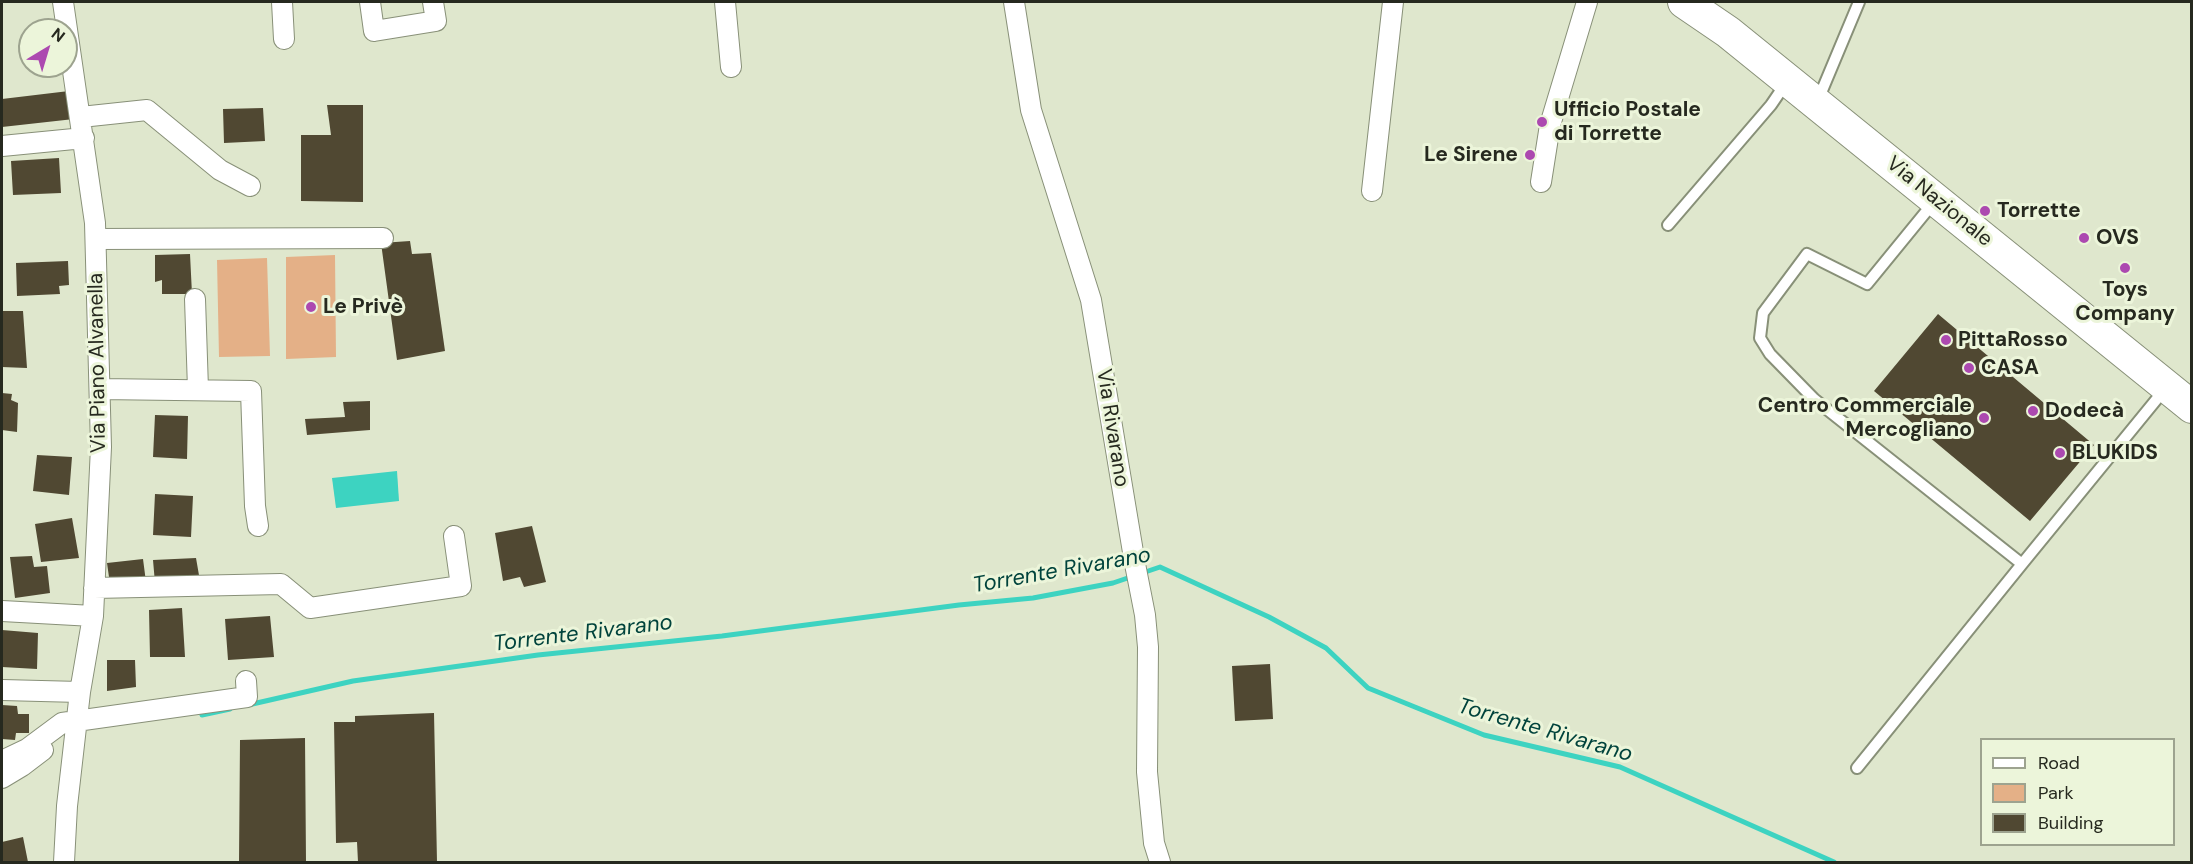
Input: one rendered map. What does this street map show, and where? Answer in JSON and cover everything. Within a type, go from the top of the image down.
[{"type":"main road","name":"Via Nazionale","points":[[1684,2],[1728,32],[2192,406]]},
{"type":"street","name":"Via Piano Alvanella","points":[[63,2],[95,223],[101,447],[93,616],[80,692],[67,806],[64,862]]},
{"type":"street","points":[[282,2],[284,39]]},
{"type":"street","points":[[370,2],[374,31],[436,21],[433,2]]},
{"type":"street","points":[[725,2],[731,67]]},
{"type":"street","name":"Via Rivarano","points":[[1014,2],[1031,110],[1091,300],[1145,615],[1148,647],[1147,772],[1154,843],[1160,862]]},
{"type":"street","points":[[1372,191],[1393,2]]},
{"type":"street","points":[[1541,182],[1550,125],[1587,2]]},
{"type":"street","points":[[81,117],[147,110],[220,170],[250,186]]},
{"type":"street","points":[[2,146],[84,138]]},
{"type":"street","points":[[96,239],[383,238]]},
{"type":"street","points":[[195,299],[198,389]]},
{"type":"street","points":[[100,388],[251,391],[255,506],[258,526]]},
{"type":"street","points":[[94,588],[281,584],[310,608],[461,586],[454,536]]},
{"type":"street","points":[[2,611],[93,616]]},
{"type":"street","points":[[2,761],[27,748],[62,723],[78,725],[247,697],[246,681]]},
{"type":"street","points":[[2,690],[80,692]]},
{"type":"street","points":[[2,778],[78,725]]},
{"type":"lane","points":[[1816,103],[1859,2]]},
{"type":"lane","points":[[1668,225],[1772,105],[1788,80]]},
{"type":"lane","points":[[1936,200],[1868,284],[1807,254],[1763,312],[1760,338],[1770,354],[1814,399],[2022,564]]},
{"type":"lane","points":[[1857,768],[2167,387]]},
{"type":"green space","name":"Le Privè","points":[[335,255],[336,357],[286,359],[286,257]]},
{"type":"green space","name":"Le Privè","points":[[267,258],[270,356],[219,357],[217,260]]},
{"type":"water","points":[[397,471],[399,501],[336,508],[332,478]]},
{"type":"building","points":[[69,91],[74,119],[2,127],[2,99]]},
{"type":"building","points":[[327,105],[363,105],[363,202],[301,201],[301,135],[331,135]]},
{"type":"building","points":[[263,108],[265,141],[224,143],[223,109]]},
{"type":"building","points":[[59,158],[61,193],[13,195],[11,161]]},
{"type":"building","name":"Le Privè","points":[[410,241],[412,254],[431,253],[445,351],[397,360],[381,243]]},
{"type":"building","points":[[190,254],[192,294],[162,294],[162,280],[155,282],[155,255]]},
{"type":"building","points":[[68,261],[69,285],[59,286],[60,294],[17,296],[16,263]]},
{"type":"building","points":[[2,311],[23,311],[27,368],[2,367]]},
{"type":"building","name":"Centro Commerciale Mercogliano","points":[[1938,314],[2094,445],[2030,521],[1874,391]]},
{"type":"building","points":[[2,393],[12,394],[11,400],[18,403],[17,432],[2,430]]},
{"type":"building","points":[[370,401],[370,430],[307,435],[305,419],[345,417],[343,402]]},
{"type":"building","points":[[155,415],[188,416],[187,459],[153,457]]},
{"type":"building","points":[[37,455],[72,457],[69,495],[33,491]]},
{"type":"building","points":[[155,494],[193,496],[191,537],[153,535]]},
{"type":"building","points":[[72,518],[79,558],[41,562],[35,524]]},
{"type":"building","points":[[532,526],[546,582],[524,587],[520,577],[503,581],[495,533]]},
{"type":"building","points":[[32,556],[34,567],[47,566],[50,593],[15,598],[10,557]]},
{"type":"building","points":[[196,558],[200,581],[155,583],[153,560]]},
{"type":"building","points":[[143,559],[146,582],[110,584],[107,563]]},
{"type":"building","points":[[182,608],[185,657],[150,657],[149,610]]},
{"type":"building","points":[[270,616],[274,657],[228,660],[225,619]]},
{"type":"building","points":[[2,630],[38,633],[37,669],[2,667]]},
{"type":"building","points":[[107,660],[135,660],[136,687],[107,691]]},
{"type":"building","points":[[1270,664],[1273,719],[1235,721],[1232,666]]},
{"type":"building","points":[[2,705],[17,706],[18,714],[29,714],[29,733],[16,733],[15,740],[2,739]]},
{"type":"building","points":[[434,713],[437,862],[358,862],[357,842],[336,843],[334,722],[355,722],[355,716]]},
{"type":"building","points":[[305,738],[306,862],[239,862],[240,740]]},
{"type":"building","points":[[23,837],[28,862],[2,862],[2,842]]},
{"type":"waterway","name":"Torrente Rivarano","points":[[248,705],[353,681],[538,655],[722,636],[959,605],[1033,598],[1113,583],[1160,567],[1269,617],[1326,648],[1368,688],[1484,735],[1620,767],[1834,862]]},
{"type":"waterway","name":"Torrente Rivarano","points":[[202,715],[230,709]]},
{"type":"place","name":"Ufficio Postale di Torrette","points":[[1542,122]]},
{"type":"place","name":"Le Sirene","points":[[1530,155]]},
{"type":"place","name":"Torrette","points":[[1985,211]]},
{"type":"place","name":"OVS","points":[[2084,238]]},
{"type":"place","name":"Toys Company","points":[[2125,268]]},
{"type":"place","name":"Le Privè","points":[[311,307]]},
{"type":"place","name":"PittaRosso","points":[[1946,340]]},
{"type":"place","name":"CASA","points":[[1969,368]]},
{"type":"place","name":"Dodecà","points":[[2033,411]]},
{"type":"place","name":"Centro Commerciale Mercogliano","points":[[1984,418]]},
{"type":"place","name":"BLUKIDS","points":[[2060,453]]}]
